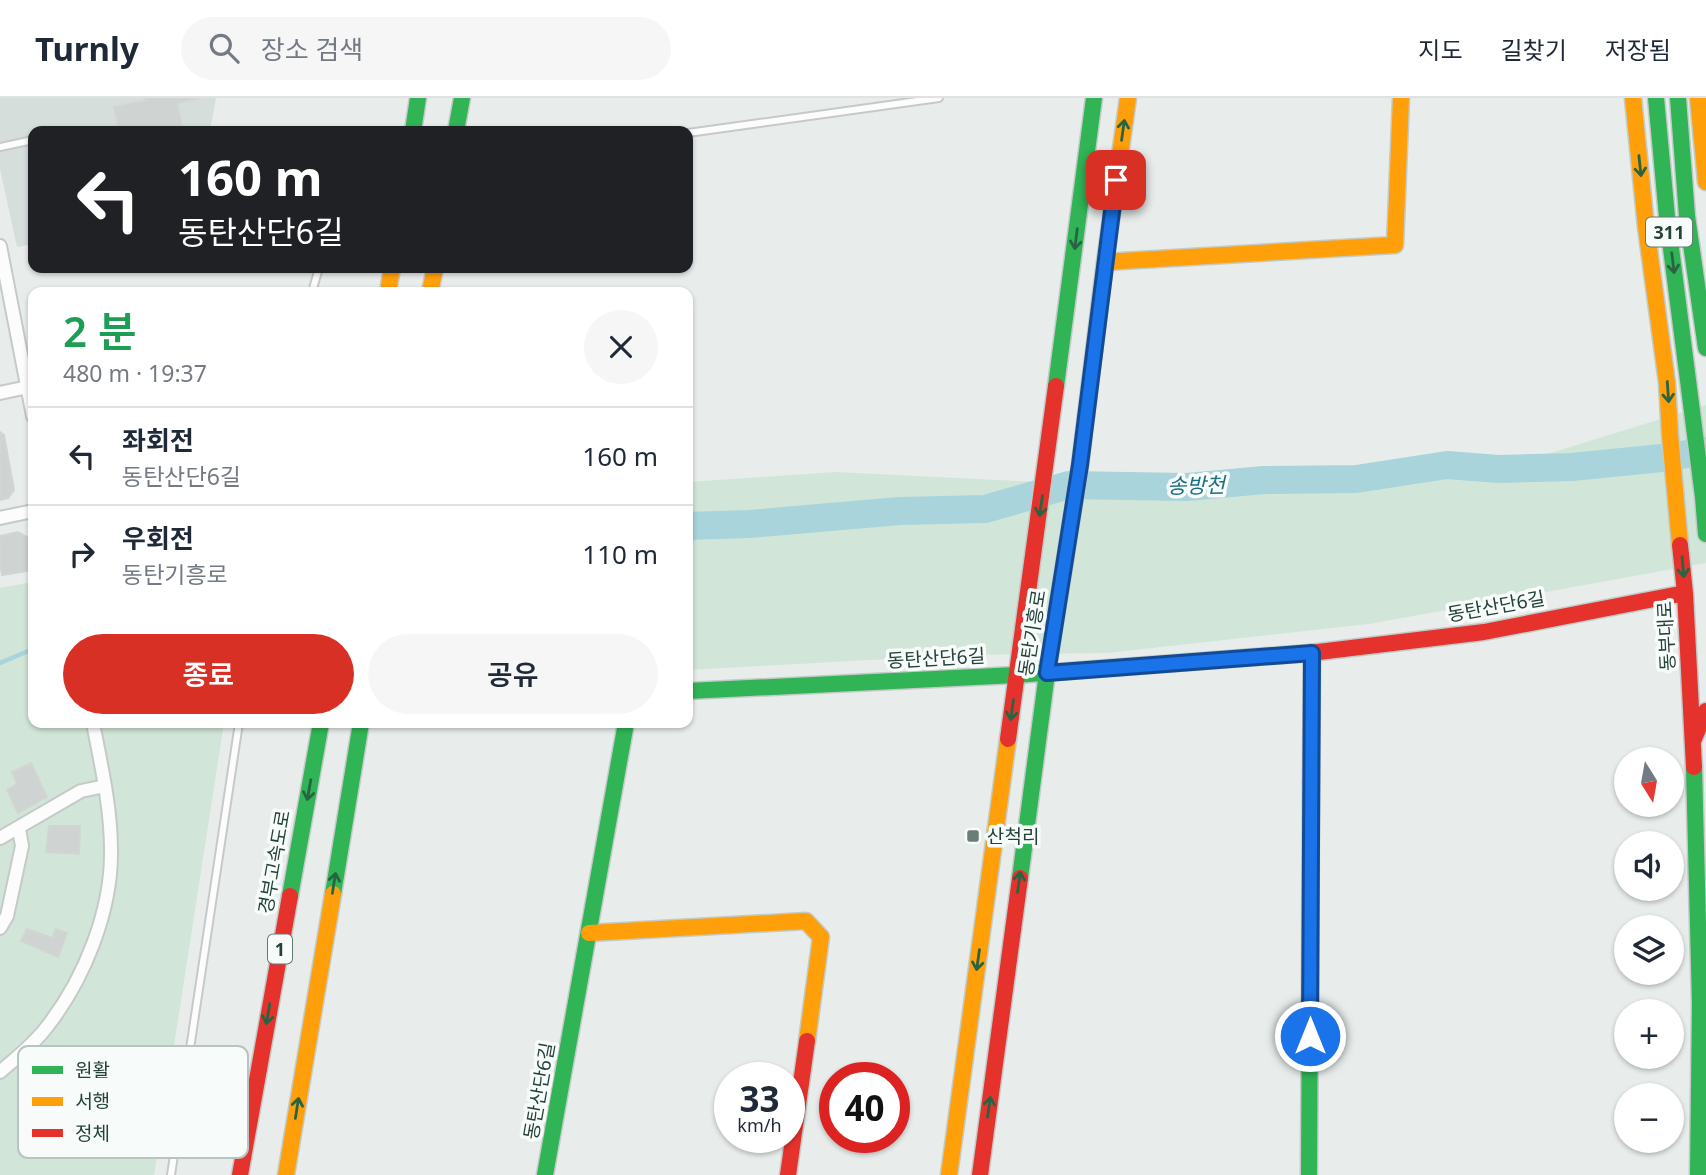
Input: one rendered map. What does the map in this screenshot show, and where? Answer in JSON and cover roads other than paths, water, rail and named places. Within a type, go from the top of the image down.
[{"type":"main road","points":[[414,126],[418,98]]},
{"type":"main road","points":[[457,126],[462,98]]},
{"type":"main road","name":"동탄기흥로","points":[[949,1175],[1094,98]]},
{"type":"main road","name":"동탄기흥로","points":[[980,1175],[1047,673],[1080,465],[1128,98]]},
{"type":"main road","points":[[1105,262],[1395,245],[1401,98]]},
{"type":"main road","name":"동부대로","points":[[1633,98],[1646,227],[1667,383],[1685,593],[1693,741],[1700,1004],[1698,1175]]},
{"type":"main road","name":"311","points":[[1656,98],[1667,217],[1706,534]]},
{"type":"main road","name":"311","points":[[1678,98],[1687,216],[1706,348]]},
{"type":"main road","points":[[1698,98],[1703,121],[1706,183]]},
{"type":"main road","name":"동탄산단6길","points":[[693,691],[1016,675],[1312,653],[1484,632],[1685,593]]},
{"type":"main road","points":[[1309,1175],[1312,653]]},
{"type":"main road","points":[[1693,741],[1706,711]]},
{"type":"main road","name":"경부고속도로","points":[[248,1130],[320,728]]},
{"type":"main road","name":"1","points":[[286,1175],[360,728]]},
{"type":"main road","name":"동탄산단6길","points":[[545,1175],[625,728]]},
{"type":"main road","points":[[589,933],[806,921],[821,937],[788,1175]]},
{"type":"street","points":[[0,246],[28,387],[0,393]]},
{"type":"street","points":[[0,518],[28,512]]},
{"type":"street","points":[[30,1046],[61,1007],[87,959],[97,934],[109,882],[110,817],[94,728]]},
{"type":"street","points":[[0,838],[81,791],[106,786]]},
{"type":"street","points":[[0,928],[8,916],[22,846],[19,829]]},
{"type":"street","points":[[0,1072],[18,1057]]},
{"type":"lane","points":[[693,132],[939,98]]},
{"type":"lane","points":[[0,147],[28,141]]},
{"type":"lane","points":[[190,1046],[238,728]]},
{"type":"waterway","name":"송방천","points":[[693,526],[749,524],[900,511],[985,509],[1069,485],[1187,487],[1264,480],[1356,479],[1447,465],[1499,469],[1572,467],[1706,451]]},
{"type":"waterway","name":"송방천","points":[[0,663],[28,651]]},
{"type":"place","name":"산척리","points":[[973,836]]}]
